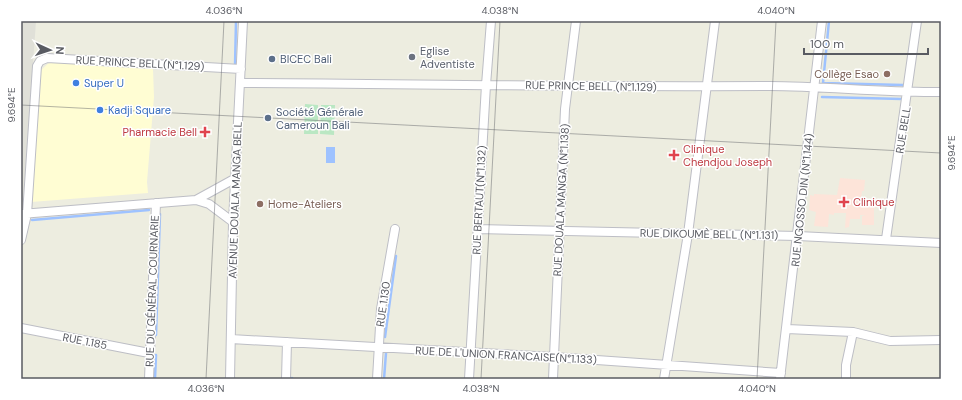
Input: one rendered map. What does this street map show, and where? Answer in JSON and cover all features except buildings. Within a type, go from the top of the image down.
[{"type":"street","name":"AVENUE DOUALA MANGA BELL","points":[[230,379],[233,222],[243,21]]},
{"type":"street","name":"RUE BERTAUT(N°1.132)","points":[[469,379],[477,229],[491,21]]},
{"type":"street","name":"RUE DOUALA MANGA (N°1.138)","points":[[553,379],[565,109],[576,21]]},
{"type":"street","points":[[664,379],[688,234],[715,21]]},
{"type":"street","name":"RUE NGOSSO DIN (N°1.144)","points":[[781,376],[822,21]]},
{"type":"street","name":"RUE BELL","points":[[886,239],[918,21]]},
{"type":"street","name":"RUE PRINCE BELL(N°1.129)","points":[[24,214],[37,66],[40,62],[48,58],[241,69]]},
{"type":"street","name":"RUE PRINCE BELL (N°1.129)","points":[[240,83],[815,87],[908,92],[941,92]]},
{"type":"street","points":[[21,240],[24,214],[196,200],[236,178]]},
{"type":"street","points":[[196,200],[222,212],[233,222]]},
{"type":"street","name":"RUE DU GÉNÉRAL COURNARIE","points":[[149,379],[156,203]]},
{"type":"street","name":"RUE 1.130","points":[[377,379],[381,309],[395,229]]},
{"type":"street","name":"RUE DIKOUMÈ BELL (N°1.131)","points":[[477,229],[798,236],[886,239],[941,243]]},
{"type":"street","name":"RUE 1.185","points":[[21,328],[149,353]]},
{"type":"street","points":[[787,329],[852,332],[890,341],[941,340]]},
{"type":"street","points":[[846,379],[846,365],[852,332]]},
{"type":"street","name":"RUE DE L'UNION FRANCAISE(N°1.133)","points":[[231,339],[554,357],[666,365],[781,376]]},
{"type":"street","points":[[286,342],[286,379]]},
{"type":"shaded area","points":[[21,21],[36,21],[23,202],[21,202]]},
{"type":"shaded area","points":[[51,61],[153,69],[154,97],[147,182],[148,193],[31,202],[41,70]]},
{"type":"shaded area","name":"Clinique","points":[[840,178],[865,180],[864,191],[862,191],[861,199],[878,200],[877,207],[874,208],[874,225],[862,225],[862,216],[866,215],[860,215],[860,219],[850,219],[849,227],[845,228],[846,213],[834,213],[834,215],[829,214],[828,227],[814,226],[816,212],[809,210],[810,195],[837,195]]},
{"type":"green space","points":[[305,104],[318,105],[318,134],[304,134]]},
{"type":"green space","points":[[321,105],[335,105],[334,135],[320,134]]},
{"type":"water","points":[[326,147],[335,147],[335,163],[326,163]]},
{"type":"waterway","points":[[235,66],[236,21]]},
{"type":"waterway","points":[[829,21],[823,83],[903,85]]},
{"type":"waterway","points":[[822,97],[902,99]]},
{"type":"waterway","points":[[32,220],[149,210]]},
{"type":"waterway","points":[[156,335],[160,214]]},
{"type":"waterway","points":[[385,337],[396,256]]},
{"type":"waterway","points":[[384,379],[386,353]]},
{"type":"waterway","points":[[155,379],[156,355]]},
{"type":"place","name":"Eglise Adventiste","points":[[412,57]]},
{"type":"place","name":"BICEC Bali","points":[[272,59]]},
{"type":"place","name":"Collège Esao","points":[[887,74]]},
{"type":"place","name":"Super U","points":[[76,83]]},
{"type":"place","name":"Kadji Square","points":[[100,110]]},
{"type":"place","name":"Société Générale Cameroun Bali","points":[[268,118]]},
{"type":"place","name":"Pharmacie Bell","points":[[205,132]]},
{"type":"place","name":"Clinique Chendjou Joseph","points":[[674,155]]},
{"type":"place","name":"Clinique","points":[[844,202]]},
{"type":"place","name":"Home-Ateliers","points":[[260,204]]}]
